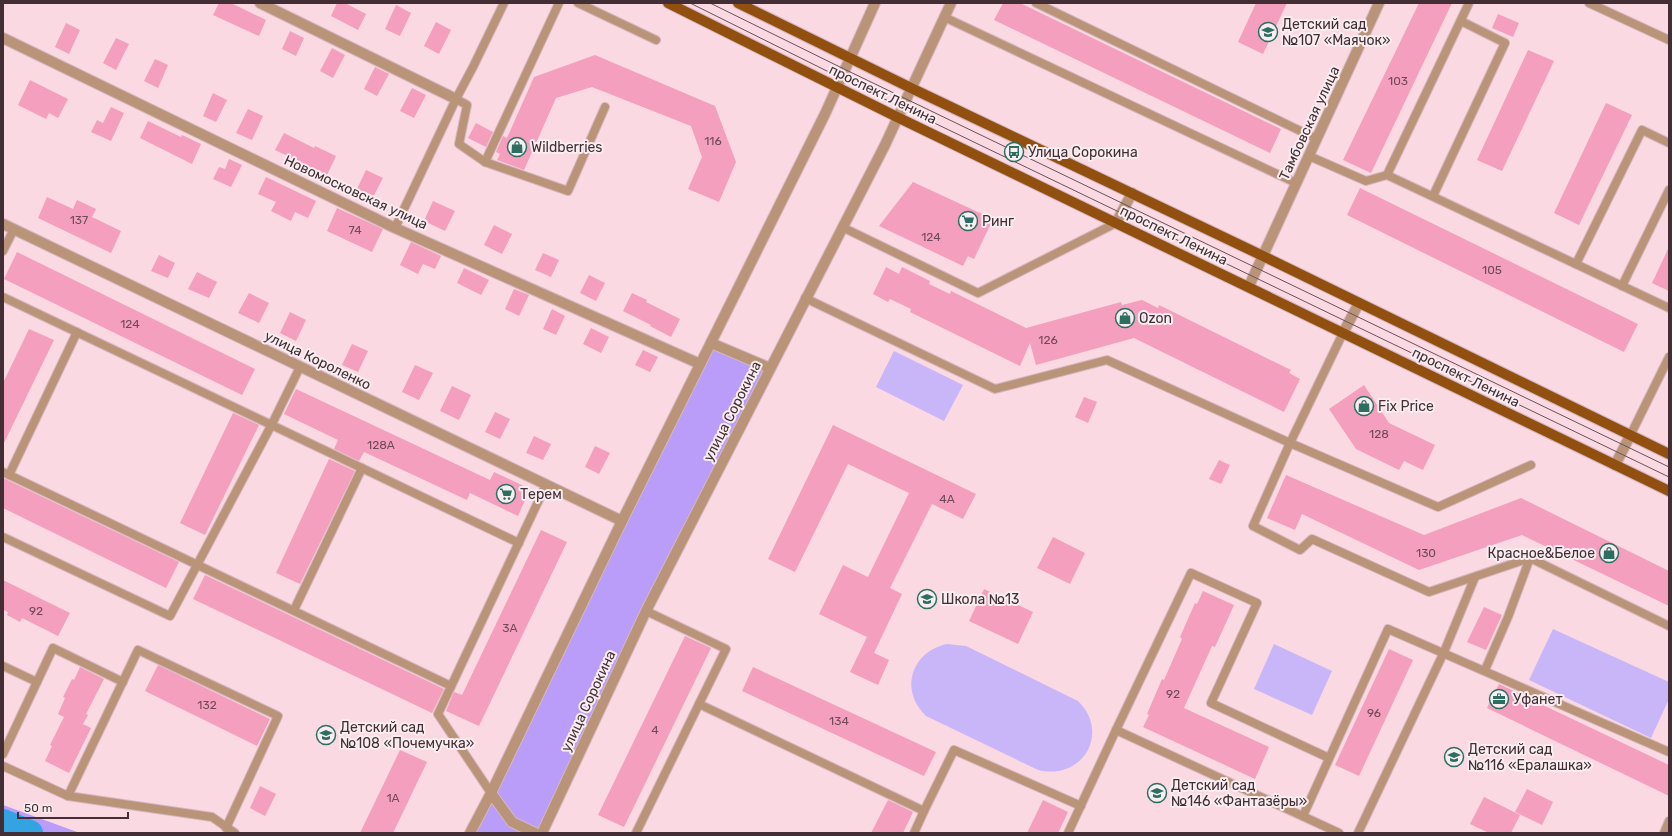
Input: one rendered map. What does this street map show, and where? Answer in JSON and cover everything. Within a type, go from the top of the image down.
[{"type":"main road","name":"проспект Ленина","points":[[668,3],[897,117],[1669,490]]},
{"type":"main road","name":"проспект Ленина","points":[[738,3],[1669,454]]},
{"type":"street","points":[[260,3],[456,99]]},
{"type":"street","points":[[470,833],[491,793],[622,521],[821,120],[875,3]]},
{"type":"street","name":"улица Сорокина","points":[[542,833],[646,612],[842,227],[897,117],[951,3]]},
{"type":"street","name":"Тамбовская улица","points":[[1248,286],[1379,3]]},
{"type":"street","name":"Новомосковская улица","points":[[3,38],[395,228],[700,364]]},
{"type":"street","points":[[1116,222],[1132,193]]},
{"type":"street","name":"улица Короленко","points":[[3,224],[622,521]]},
{"type":"street","points":[[1343,333],[1359,303]]},
{"type":"street","points":[[711,343],[770,368]]},
{"type":"street","points":[[1615,465],[1630,436]]},
{"type":"street","points":[[491,793],[512,822],[535,833]]},
{"type":"lane","points":[[395,228],[456,99],[504,3]]},
{"type":"lane","points":[[485,162],[559,3]]},
{"type":"lane","points":[[578,3],[656,40]]},
{"type":"lane","points":[[1036,3],[1317,139]]},
{"type":"lane","points":[[1387,175],[1469,3]]},
{"type":"lane","points":[[1589,3],[1669,40]]},
{"type":"lane","points":[[944,17],[1296,183]]},
{"type":"lane","points":[[1433,196],[1505,43],[1461,21]]},
{"type":"lane","points":[[456,99],[467,105],[459,144],[485,162],[568,191],[605,107]]},
{"type":"lane","points":[[1576,264],[1642,130],[1669,143]]},
{"type":"lane","points":[[1309,156],[1366,181],[1387,175],[1669,308]]},
{"type":"lane","points":[[1622,286],[1669,190]]},
{"type":"lane","points":[[842,227],[978,293],[1116,222]]},
{"type":"lane","points":[[3,252],[14,229]]},
{"type":"lane","points":[[3,296],[519,543]]},
{"type":"lane","points":[[805,298],[995,389],[1107,360],[1290,443],[1438,507],[1531,465]]},
{"type":"lane","points":[[77,332],[6,474],[451,686]]},
{"type":"lane","points":[[1343,333],[1290,443],[1253,526],[1300,550],[1312,539],[1429,592],[1475,578],[1530,558],[1669,626]]},
{"type":"lane","points":[[1630,436],[1669,357]]},
{"type":"lane","points":[[3,537],[170,616],[272,424],[300,367]]},
{"type":"lane","points":[[294,610],[362,468]]},
{"type":"lane","points":[[491,793],[438,714],[546,485]]},
{"type":"lane","points":[[1485,670],[1508,617],[1530,558]]},
{"type":"lane","points":[[1068,833],[1191,573],[1256,603],[1211,703],[1329,758]]},
{"type":"lane","points":[[1358,833],[1444,652],[1475,578]]},
{"type":"lane","points":[[636,833],[726,649],[646,612]]},
{"type":"lane","points":[[1303,816],[1388,628],[1669,752]]},
{"type":"lane","points":[[3,754],[53,648],[123,682]]},
{"type":"lane","points":[[68,796],[138,650],[278,716],[226,828]]},
{"type":"lane","points":[[3,666],[37,682]]},
{"type":"lane","points":[[699,704],[924,810]]},
{"type":"lane","points":[[1116,730],[1339,833]]},
{"type":"lane","points":[[914,833],[954,750],[1081,806]]},
{"type":"lane","points":[[3,766],[68,796],[212,817],[235,833]]},
{"type":"lane","points":[[1664,833],[1669,821]]},
{"type":"shaded area","points":[[711,343],[770,368],[542,833],[470,833]]},
{"type":"shaded area","points":[[894,351],[963,385],[944,421],[876,387]]},
{"type":"shaded area","points":[[1553,629],[1669,682],[1669,699],[1651,738],[1529,680]]},
{"type":"shaded area","points":[[947,644],[966,646],[1078,701],[1088,714],[1092,727],[1091,740],[1087,752],[1079,761],[1067,768],[1054,772],[1038,770],[926,716],[918,706],[913,695],[911,684],[913,673],[917,663],[925,655],[935,648]]},
{"type":"shaded area","points":[[1274,644],[1332,671],[1312,715],[1254,689]]},
{"type":"shaded area","points":[[3,805],[80,833],[3,833]]},
{"type":"building","points":[[219,3],[231,3],[266,20],[259,36],[213,15]]},
{"type":"building","points":[[337,3],[345,3],[366,14],[358,30],[331,16]]},
{"type":"building","points":[[1003,3],[1020,3],[1281,129],[1270,153],[994,20]]},
{"type":"building","points":[[1256,3],[1287,3],[1263,54],[1238,42]]},
{"type":"building","points":[[1419,3],[1452,3],[1371,173],[1343,160]]},
{"type":"building","points":[[396,5],[411,13],[400,36],[385,29]]},
{"type":"building","points":[[1498,14],[1519,23],[1513,37],[1492,28]]},
{"type":"building","points":[[436,22],[451,30],[439,54],[424,46]]},
{"type":"building","points":[[66,23],[80,30],[69,54],[55,47]]},
{"type":"building","points":[[290,31],[304,38],[296,56],[282,49]]},
{"type":"building","points":[[116,38],[129,44],[116,70],[103,63]]},
{"type":"building","points":[[332,48],[345,55],[333,78],[320,71]]},
{"type":"building","points":[[1528,50],[1554,61],[1502,171],[1477,160]]},
{"type":"building","points":[[595,55],[715,106],[736,162],[719,202],[688,189],[702,157],[691,126],[592,87],[556,98],[524,170],[497,160],[500,154],[496,152],[503,136],[507,138],[534,77]]},
{"type":"building","points":[[155,59],[168,65],[158,88],[144,81]]},
{"type":"building","points":[[375,67],[389,74],[377,96],[364,89]]},
{"type":"building","points":[[30,80],[68,99],[58,118],[49,113],[46,119],[18,105]]},
{"type":"building","points":[[412,88],[426,95],[414,118],[400,111]]},
{"type":"building","points":[[213,93],[227,100],[216,122],[203,116]]},
{"type":"building","points":[[1606,103],[1632,115],[1579,225],[1554,213]]},
{"type":"building","points":[[111,107],[124,113],[111,141],[91,132],[97,120],[103,123]]},
{"type":"building","points":[[248,109],[263,116],[252,140],[236,133]]},
{"type":"building","points":[[148,121],[181,137],[182,135],[201,144],[192,164],[140,138]]},
{"type":"building","points":[[476,123],[493,132],[486,147],[468,138]]},
{"type":"building","points":[[284,133],[314,148],[315,146],[336,156],[327,175],[275,150]]},
{"type":"building","points":[[229,159],[242,165],[231,187],[213,179],[219,167],[225,169]]},
{"type":"building","points":[[366,170],[383,178],[373,197],[357,189]]},
{"type":"building","points":[[266,177],[316,201],[308,218],[295,212],[291,221],[271,211],[276,202],[258,194]]},
{"type":"building","points":[[913,182],[993,219],[974,259],[968,256],[963,266],[879,226]]},
{"type":"building","points":[[1360,188],[1638,324],[1624,352],[1347,215]]},
{"type":"building","points":[[47,197],[73,209],[77,200],[96,209],[92,217],[121,231],[111,253],[38,218]]},
{"type":"building","points":[[433,201],[455,211],[445,231],[424,221]]},
{"type":"building","points":[[337,208],[383,229],[372,252],[327,231]]},
{"type":"building","points":[[494,225],[512,234],[502,254],[484,245]]},
{"type":"building","points":[[411,242],[441,256],[435,269],[423,264],[418,274],[400,265]]},
{"type":"building","points":[[1669,247],[1669,291],[1652,283]]},
{"type":"building","points":[[17,252],[255,369],[242,395],[4,279]]},
{"type":"building","points":[[543,253],[559,260],[551,277],[535,270]]},
{"type":"building","points":[[159,255],[175,263],[168,278],[151,271]]},
{"type":"building","points":[[886,267],[899,274],[902,267],[930,281],[929,284],[950,294],[951,291],[1026,328],[1121,302],[1122,305],[1142,300],[1158,308],[1159,305],[1291,370],[1289,373],[1300,379],[1284,412],[1134,338],[1036,365],[1030,343],[1020,366],[910,312],[911,309],[890,299],[888,302],[873,294]]},
{"type":"building","points":[[464,268],[489,280],[481,295],[457,283]]},
{"type":"building","points":[[197,272],[217,282],[209,298],[188,289]]},
{"type":"building","points":[[589,275],[605,283],[596,301],[580,293]]},
{"type":"building","points":[[514,289],[529,295],[519,316],[505,309]]},
{"type":"building","points":[[249,293],[269,303],[259,323],[238,313]]},
{"type":"building","points":[[632,293],[647,300],[646,302],[680,319],[671,337],[623,311]]},
{"type":"building","points":[[552,309],[565,316],[556,335],[543,329]]},
{"type":"building","points":[[290,312],[306,320],[296,341],[280,333]]},
{"type":"building","points":[[591,328],[609,337],[601,353],[583,344]]},
{"type":"building","points":[[29,329],[54,340],[3,445],[3,383]]},
{"type":"building","points":[[352,344],[368,351],[358,372],[342,365]]},
{"type":"building","points":[[643,350],[658,357],[650,372],[635,365]]},
{"type":"building","points":[[415,365],[433,373],[419,400],[402,392]]},
{"type":"building","points":[[1364,385],[1389,423],[1435,445],[1423,470],[1404,461],[1399,470],[1356,449],[1329,409]]},
{"type":"building","points":[[452,386],[471,395],[459,420],[440,411]]},
{"type":"building","points":[[296,389],[490,480],[494,472],[530,489],[518,516],[470,493],[467,500],[364,452],[359,461],[334,449],[338,440],[284,414]]},
{"type":"building","points":[[1084,397],[1097,402],[1088,423],[1075,417]]},
{"type":"building","points":[[495,412],[510,419],[500,439],[485,432]]},
{"type":"building","points":[[233,413],[259,425],[205,535],[180,523]]},
{"type":"building","points":[[833,425],[976,494],[963,519],[932,504],[890,588],[902,594],[874,653],[889,660],[878,685],[850,672],[867,637],[819,614],[843,565],[868,577],[909,493],[848,464],[795,572],[768,559]]},
{"type":"building","points":[[534,436],[551,444],[543,460],[526,453]]},
{"type":"building","points":[[595,446],[610,453],[599,474],[585,467]]},
{"type":"building","points":[[329,459],[355,471],[300,584],[276,573]]},
{"type":"building","points":[[1219,460],[1230,465],[1221,484],[1209,479]]},
{"type":"building","points":[[1286,475],[1424,535],[1521,498],[1669,571],[1669,606],[1522,535],[1419,570],[1302,514],[1295,530],[1267,518]]},
{"type":"building","points":[[3,478],[179,562],[166,588],[3,508]]},
{"type":"building","points":[[541,530],[567,542],[479,726],[446,711],[454,692],[462,695]]},
{"type":"building","points":[[1053,537],[1085,553],[1070,584],[1037,568]]},
{"type":"building","points":[[205,575],[444,689],[432,713],[193,599]]},
{"type":"building","points":[[3,580],[70,613],[58,636],[22,618],[20,622],[7,615],[8,612],[3,610]]},
{"type":"building","points":[[984,589],[1033,612],[1018,644],[969,621]]},
{"type":"building","points":[[1203,591],[1234,605],[1215,647],[1212,646],[1184,708],[1269,747],[1255,779],[1143,727],[1162,679],[1164,680],[1182,639],[1180,637],[1195,603],[1197,604]]},
{"type":"building","points":[[1484,607],[1502,615],[1486,650],[1467,642]]},
{"type":"building","points":[[685,636],[711,648],[624,827],[598,815]]},
{"type":"building","points":[[1389,649],[1413,660],[1359,776],[1335,765]]},
{"type":"building","points":[[158,665],[270,719],[257,746],[145,691]]},
{"type":"building","points":[[80,667],[104,679],[86,714],[88,715],[83,724],[91,728],[69,773],[45,761],[52,746],[50,745],[64,717],[58,714],[65,698],[63,697]]},
{"type":"building","points":[[753,667],[936,752],[924,776],[742,691]]},
{"type":"building","points":[[1499,684],[1669,765],[1669,796],[1487,708]]},
{"type":"building","points":[[400,750],[427,762],[393,833],[360,833]]},
{"type":"building","points":[[260,786],[276,794],[265,816],[250,808]]},
{"type":"building","points":[[1527,789],[1553,802],[1542,825],[1515,812]]},
{"type":"building","points":[[1484,797],[1520,815],[1511,833],[1489,833],[1470,824]]},
{"type":"building","points":[[888,800],[913,812],[903,833],[871,833]]},
{"type":"building","points":[[1043,800],[1068,812],[1058,833],[1027,833]]},
{"type":"waterway","points":[[3,822],[30,833]]},
{"type":"tram line","points":[[690,3],[841,78],[1669,477]]},
{"type":"tram line","points":[[710,3],[1669,467]]},
{"type":"place","name":"Детский сад №107 «Маячок»","points":[[1268,32]]},
{"type":"place","name":"Wildberries","points":[[517,147]]},
{"type":"place","name":"Улица Сорокина","points":[[1014,152]]},
{"type":"place","name":"Ринг","points":[[968,221]]},
{"type":"place","name":"Ozon","points":[[1125,318]]},
{"type":"place","name":"Fix Price","points":[[1364,406]]},
{"type":"place","name":"Терем","points":[[506,494]]},
{"type":"place","name":"Красное&Белое","points":[[1609,553]]},
{"type":"place","name":"Школа №13","points":[[927,599]]},
{"type":"place","name":"Уфанет","points":[[1499,699]]},
{"type":"place","name":"Детский сад №108 «Почемучка»","points":[[326,735]]},
{"type":"place","name":"Детский сад №116 «Ералашка»","points":[[1454,757]]},
{"type":"place","name":"Детский сад №146 «Фантазёры»","points":[[1157,793]]}]
